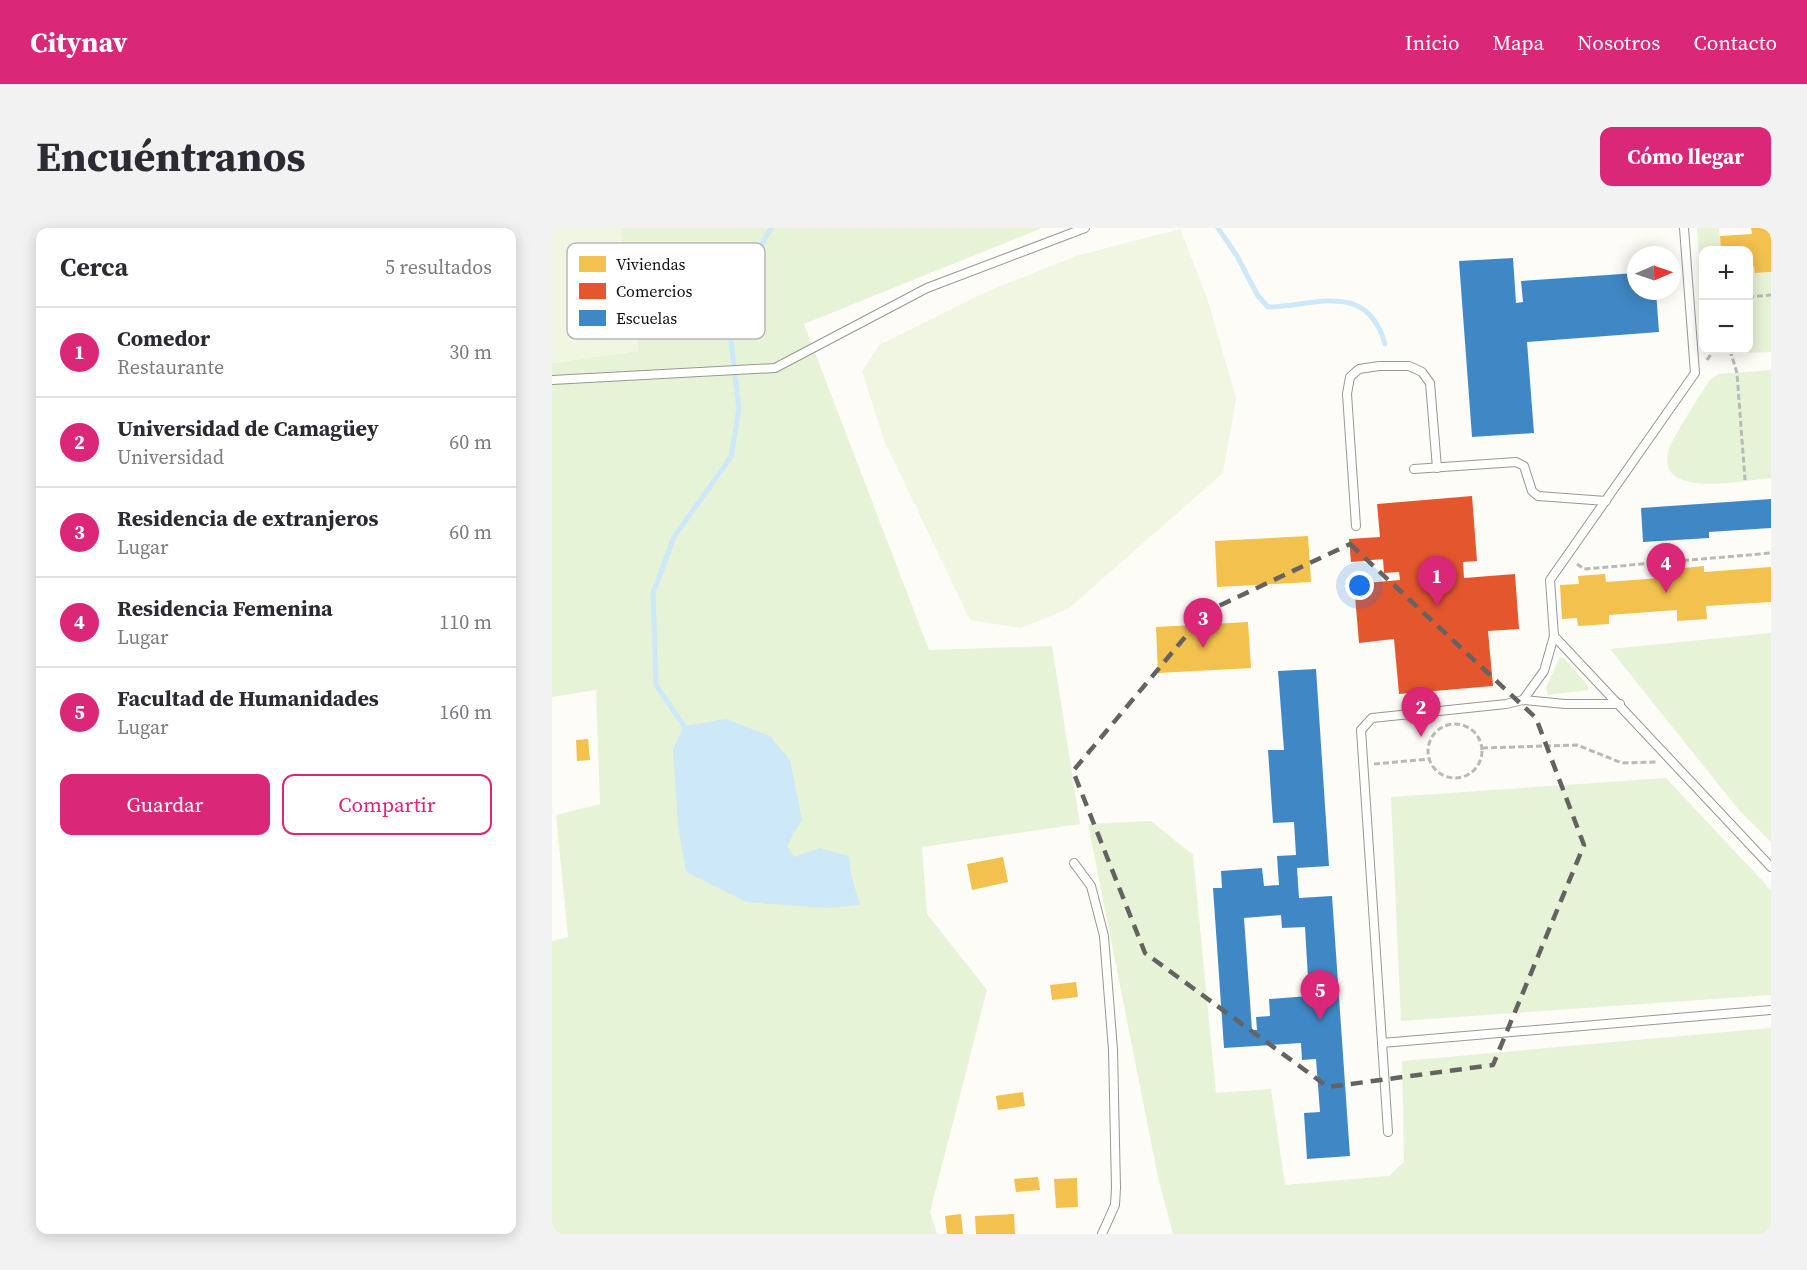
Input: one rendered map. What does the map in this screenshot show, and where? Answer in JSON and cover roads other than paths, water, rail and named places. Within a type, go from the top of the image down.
[{"type":"lane","points":[[552,380],[775,368],[927,288],[1085,228]]},
{"type":"lane","points":[[1523,700],[1544,671],[1554,636],[1550,580],[1695,373],[1684,228]]},
{"type":"lane","points":[[1356,526],[1347,394],[1350,377],[1359,369],[1409,366],[1422,372],[1430,383],[1437,468]]},
{"type":"lane","points":[[1414,469],[1516,462],[1524,466],[1532,491],[1538,496],[1606,501]]},
{"type":"lane","points":[[1554,636],[1771,867]]},
{"type":"lane","points":[[1388,1132],[1361,730],[1372,718],[1506,704],[1523,700],[1564,704],[1620,704]]},
{"type":"lane","points":[[1074,863],[1091,886],[1098,906],[1104,936],[1113,1050],[1115,1205],[1102,1234]]},
{"type":"lane","points":[[1382,1043],[1771,1010]]},
{"type":"water","points":[[726,719],[770,736],[790,760],[802,819],[787,846],[794,857],[819,848],[849,856],[851,874],[860,905],[826,908],[746,902],[686,872],[678,825],[673,749],[684,726]]},
{"type":"waterway","points":[[763,243],[771,228]]},
{"type":"waterway","points":[[1218,228],[1237,256],[1258,296],[1268,307],[1321,301],[1352,304],[1366,311],[1377,324],[1385,344]]},
{"type":"waterway","points":[[684,726],[656,685],[653,593],[674,537],[731,457],[739,409],[731,339]]},
{"type":"place","name":"Residencia Femenina","points":[[1666,593]]},
{"type":"place","name":"Comedor","points":[[1437,606]]},
{"type":"place","name":"Residencia de extranjeros","points":[[1203,648]]},
{"type":"place","name":"Universidad de Camagüey","points":[[1421,737]]},
{"type":"place","name":"Facultad de Humanidades","points":[[1320,1020]]}]
